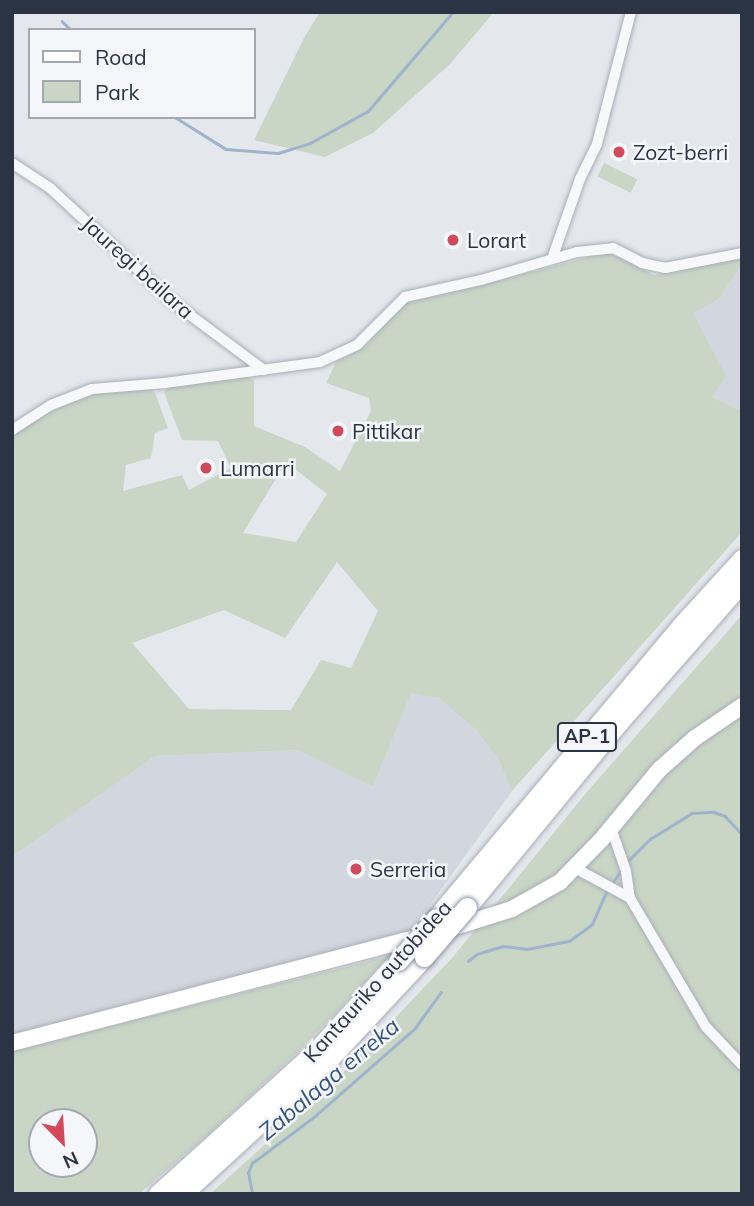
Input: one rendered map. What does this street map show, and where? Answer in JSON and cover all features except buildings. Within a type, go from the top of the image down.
[{"type":"highway","name":"Kantauriko autobidea","points":[[158,1194],[316,1051],[436,918],[681,626],[742,559]]},
{"type":"highway","name":"Kantauriko autobidea","points":[[182,1194],[327,1061],[424,957],[618,723],[742,582]]},
{"type":"main road","points":[[12,1043],[492,916],[549,889],[575,868],[647,782],[678,752],[742,706]]},
{"type":"street","points":[[552,259],[580,179],[597,144],[631,12]]},
{"type":"street","name":"Jauregi bailara","points":[[12,163],[50,188],[174,303],[264,370]]},
{"type":"street","points":[[12,430],[51,405],[92,389],[302,366],[344,352],[369,335],[393,306],[405,297],[481,280],[601,247],[614,248],[642,263],[666,268],[742,253]]},
{"type":"street","points":[[611,828],[626,871],[630,898],[706,1027],[742,1065]]},
{"type":"street","points":[[575,868],[630,898]]},
{"type":"shaded area","points":[[742,264],[742,411],[712,397],[692,312],[719,299]]},
{"type":"shaded area","points":[[411,692],[439,698],[477,731],[498,759],[512,791],[411,931],[12,1038],[12,857],[155,756],[298,750],[373,787]]},
{"type":"green space","points":[[320,12],[494,12],[450,64],[373,133],[325,157],[254,140],[305,36]]},
{"type":"green space","points":[[604,163],[637,179],[631,193],[597,176]]},
{"type":"green space","points":[[605,253],[623,258],[654,275],[742,258],[742,264],[719,299],[693,313],[726,376],[712,397],[742,411],[742,532],[512,791],[498,759],[477,731],[439,698],[411,693],[373,787],[298,750],[155,756],[12,857],[12,436],[57,406],[86,395],[149,388],[155,393],[168,428],[155,433],[151,458],[126,465],[123,491],[182,475],[189,490],[231,468],[218,441],[182,440],[164,392],[169,387],[244,376],[254,380],[254,426],[305,447],[340,471],[371,411],[369,398],[326,383],[336,362],[366,346],[401,305],[415,299],[475,287]],"holes":[[[286,462],[327,494],[296,542],[243,533]],[[337,562],[378,611],[351,668],[321,660],[291,710],[189,709],[132,643],[224,610],[285,638]]]},
{"type":"green space","points":[[742,615],[742,1194],[210,1194],[335,1081],[453,957],[586,793]]},
{"type":"green space","points":[[389,956],[303,1047],[139,1194],[12,1194],[12,1051]]},
{"type":"waterway","points":[[178,119],[226,149],[278,153],[310,143],[368,111],[453,12]]},
{"type":"waterway","points":[[62,21],[69,28]]},
{"type":"waterway","name":"Zabalaga erreka","points":[[627,862],[650,839],[692,813],[714,812],[725,816],[742,834]]},
{"type":"waterway","name":"Zabalaga erreka","points":[[611,885],[621,870]]},
{"type":"waterway","name":"Zabalaga erreka","points":[[468,961],[477,954],[503,946],[527,949],[569,941],[592,924],[607,890]]},
{"type":"waterway","name":"Zabalaga erreka","points":[[252,1193],[248,1173],[252,1163],[315,1116],[415,1028],[441,992]]},
{"type":"place","name":"Zozt-berri","points":[[619,152]]},
{"type":"place","name":"Lorart","points":[[453,240]]},
{"type":"place","name":"Pittikar","points":[[338,431]]},
{"type":"place","name":"Lumarri","points":[[206,468]]},
{"type":"place","name":"Serreria","points":[[356,869]]}]
